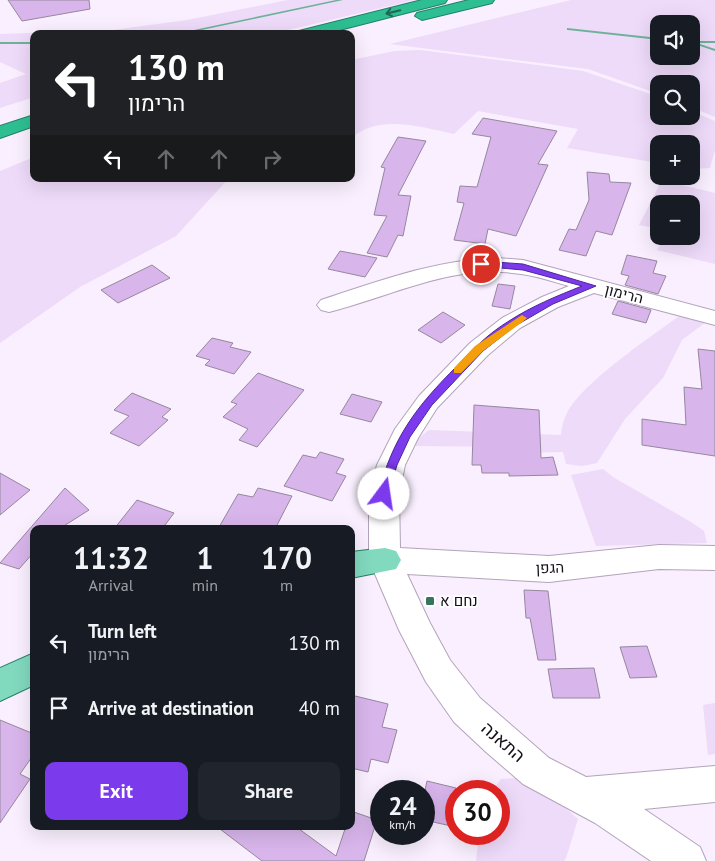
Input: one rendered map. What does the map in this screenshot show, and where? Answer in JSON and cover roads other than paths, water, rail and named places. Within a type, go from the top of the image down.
[{"type":"highway","points":[[320,30],[440,0]]},
{"type":"highway","points":[[355,33],[486,0]]},
{"type":"highway","points":[[0,118],[30,108]]},
{"type":"highway","points":[[0,132],[30,121]]},
{"type":"main road","points":[[0,685],[30,670]]},
{"type":"street","name":"הרימון","points":[[329,305],[455,266],[481,264],[523,267],[715,318]]},
{"type":"street","points":[[368,563],[391,465],[405,436],[428,402],[479,349],[511,324],[550,302],[591,286]]},
{"type":"street","name":"הגפן","points":[[368,563],[550,569],[659,557],[715,558]]},
{"type":"street","name":"התאנה","points":[[368,563],[416,630],[434,663],[467,710],[499,740],[536,770],[609,809],[686,861]]},
{"type":"street","points":[[584,796],[715,784]]},
{"type":"waterway","points":[[196,30],[341,0]]},
{"type":"waterway","points":[[568,29],[650,38]]},
{"type":"waterway","points":[[700,42],[715,42]]},
{"type":"waterway","points":[[0,43],[30,43]]},
{"type":"waterway","points":[[700,45],[715,50]]},
{"type":"place","name":"נחם א","points":[[430,601]]}]
